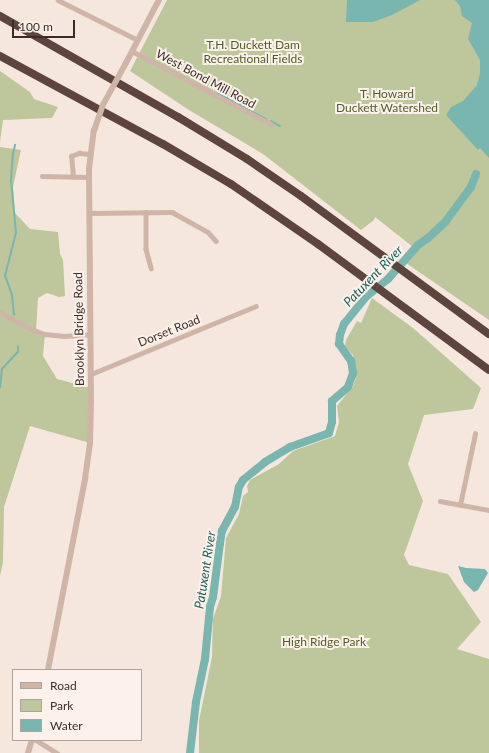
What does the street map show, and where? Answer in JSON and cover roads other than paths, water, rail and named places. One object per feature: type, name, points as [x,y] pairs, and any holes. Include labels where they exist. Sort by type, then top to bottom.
[{"type":"highway","points":[[0,16],[211,136],[273,176],[489,334]]},
{"type":"highway","points":[[0,56],[194,162],[256,200],[489,370]]},
{"type":"street","points":[[58,0],[138,40]]},
{"type":"street","name":"Brooklyn Bridge Road","points":[[48,669],[88,462],[91,430],[88,213],[90,154],[94,131],[103,105],[159,0]]},
{"type":"street","name":"West Bond Mill Road","points":[[132,51],[271,124]]},
{"type":"street","points":[[73,177],[71,156],[79,153],[90,154]]},
{"type":"street","points":[[42,176],[89,177]]},
{"type":"street","points":[[88,213],[167,211],[178,214],[208,232],[216,241]]},
{"type":"street","points":[[146,212],[146,248],[151,268]]},
{"type":"street","name":"Dorset Road","points":[[91,374],[256,306]]},
{"type":"street","points":[[0,312],[29,328],[44,334],[68,336],[90,334]]},
{"type":"street","points":[[460,505],[475,434]]},
{"type":"street","points":[[440,502],[489,510]]},
{"type":"street","points":[[28,753],[32,741]]},
{"type":"street","points":[[38,741],[57,753]]},
{"type":"water","points":[[347,0],[420,0],[392,15],[373,22],[346,22]]},
{"type":"water","points":[[455,0],[489,0],[489,158],[480,148],[478,150],[446,115],[451,107],[463,101],[477,85],[480,73],[480,60],[468,39],[472,23],[462,16],[460,6]]},
{"type":"water","points":[[458,566],[485,569],[488,573],[478,590],[474,592],[464,582]]},
{"type":"waterway","points":[[218,93],[266,119]]},
{"type":"waterway","points":[[271,121],[280,126]]},
{"type":"waterway","points":[[14,315],[12,295],[5,276],[16,233],[11,180],[15,145]]},
{"type":"waterway","name":"Patuxent River","points":[[190,753],[196,702],[205,659],[210,607],[213,597],[222,531],[235,507],[239,487],[243,480],[265,462],[290,447],[329,433],[332,422],[332,401],[348,387],[353,373],[351,361],[339,344],[340,335],[344,324],[367,296],[388,279],[418,245],[446,221],[471,187],[476,174]]},
{"type":"waterway","points":[[0,388],[2,369],[18,352],[18,347]]},
{"type":"park label","name":"T.H. Duckett Dam Recreational Fields","points":[[253,52]]},
{"type":"park label","name":"T. Howard Duckett Watershed","points":[[387,101]]},
{"type":"park label","name":"High Ridge Park","points":[[324,642]]}]
